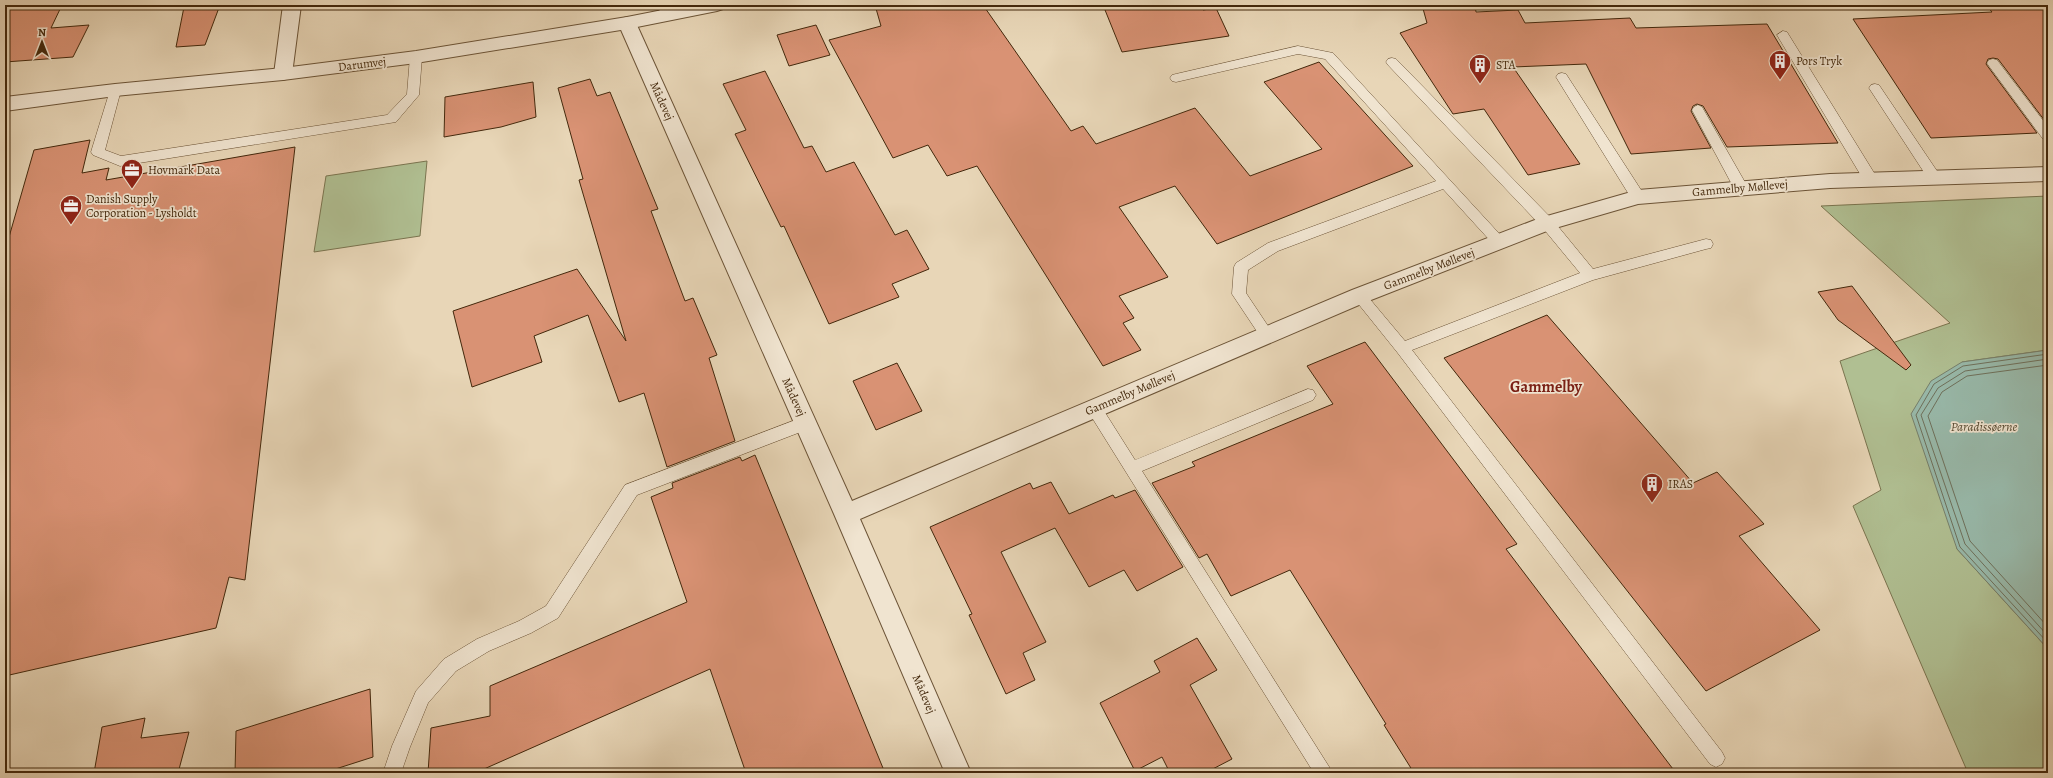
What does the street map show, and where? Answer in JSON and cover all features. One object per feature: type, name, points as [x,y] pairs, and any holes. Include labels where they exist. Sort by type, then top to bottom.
[{"type":"street","points":[[283,74],[292,5]]},
{"type":"street","name":"Darumvej","points":[[6,105],[115,90],[283,74],[416,57],[627,23],[665,10],[717,5]]},
{"type":"street","name":"Mådevej","points":[[627,23],[806,423],[958,773]]},
{"type":"street","name":"Gammelby Møllevej","points":[[846,514],[1359,296],[1547,223],[1638,197],[1830,181],[2048,174]]},
{"type":"lane","points":[[1783,35],[1871,180]]},
{"type":"lane","points":[[1176,78],[1298,50],[1329,56],[1500,241]]},
{"type":"lane","points":[[115,90],[98,152],[120,161],[391,119],[413,96],[416,57]]},
{"type":"lane","points":[[1392,62],[1547,223],[1590,275]]},
{"type":"lane","points":[[1993,63],[2048,136]]},
{"type":"lane","points":[[1562,77],[1638,197]]},
{"type":"lane","points":[[1875,88],[1934,178]]},
{"type":"lane","points":[[1698,110],[1741,188]]},
{"type":"lane","points":[[1267,335],[1239,294],[1241,267],[1273,247],[1446,183]]},
{"type":"lane","points":[[1402,348],[1590,275],[1706,244]]},
{"type":"lane","points":[[1359,296],[1402,348],[1716,758]]},
{"type":"lane","points":[[1132,468],[1308,395]]},
{"type":"lane","points":[[1094,408],[1324,773]]},
{"type":"lane","points":[[392,773],[401,746],[422,697],[450,665],[483,645],[525,627],[552,612],[631,490],[806,423]]},
{"type":"green space","points":[[427,161],[420,236],[314,252],[326,176]]},
{"type":"green space","points":[[2048,196],[2048,350],[1962,362],[1957,549],[2048,649],[2048,773],[1968,773],[1853,506],[1881,490],[1840,361],[1950,323],[1821,206]]},
{"type":"water","name":"Paradissøerne","points":[[2048,350],[2048,649],[1957,549],[1911,414],[1931,381],[1962,362]]},
{"type":"building","points":[[62,5],[51,28],[89,25],[73,57],[5,62],[5,8]]},
{"type":"building","points":[[198,5],[220,5],[205,45],[176,47],[184,7]]},
{"type":"building","points":[[875,5],[983,5],[1071,131],[1083,126],[1096,144],[1195,108],[1250,176],[1322,149],[1264,82],[1319,62],[1413,166],[1217,244],[1175,186],[1119,207],[1168,277],[1119,296],[1134,318],[1123,323],[1141,350],[1103,366],[977,166],[947,176],[928,145],[893,158],[829,40],[881,26]]},
{"type":"building","points":[[1103,5],[1201,5],[1203,10],[1216,8],[1229,36],[1122,52]]},
{"type":"building","points":[[1422,5],[1475,5],[1476,12],[1518,10],[1525,23],[1630,18],[1636,28],[1767,24],[1838,143],[1727,147],[1703,106],[1697,104],[1693,106],[1691,111],[1711,148],[1631,154],[1586,64],[1513,67],[1580,164],[1528,175],[1484,109],[1453,114],[1400,33],[1427,23]]},
{"type":"building","points":[[1986,5],[2048,5],[2048,125],[1998,59],[1993,58],[1988,59],[1986,64],[2037,133],[1931,138],[1853,19],[1992,12]]},
{"type":"building","points":[[816,25],[830,55],[789,66],[777,35]]},
{"type":"building","points":[[765,71],[804,148],[812,146],[826,172],[854,162],[895,235],[907,230],[929,269],[892,284],[899,297],[829,324],[784,226],[781,227],[735,134],[746,130],[723,84]]},
{"type":"building","points":[[590,79],[597,96],[610,92],[658,209],[651,211],[685,301],[693,298],[717,355],[709,358],[735,441],[667,467],[644,393],[619,402],[588,315],[534,336],[542,362],[472,387],[453,311],[577,269],[626,341],[579,180],[583,179],[558,88]]},
{"type":"building","points":[[533,82],[536,117],[501,127],[444,137],[445,97]]},
{"type":"building","points":[[90,140],[82,173],[109,168],[106,180],[295,147],[245,580],[229,577],[216,628],[5,676],[5,251],[34,150]]},
{"type":"building","points":[[1852,286],[1911,365],[1906,370],[1838,320],[1818,292]]},
{"type":"building","name":"IRAS","points":[[1547,315],[1693,483],[1717,472],[1764,524],[1739,536],[1820,630],[1706,691],[1444,358]]},
{"type":"building","points":[[1365,342],[1517,544],[1506,549],[1676,773],[1414,773],[1384,725],[1386,724],[1290,570],[1231,596],[1207,554],[1199,558],[1152,483],[1195,466],[1192,462],[1333,404],[1307,366]]},
{"type":"building","points":[[897,363],[922,411],[876,430],[853,381]]},
{"type":"building","points":[[755,455],[885,773],[746,773],[710,669],[475,773],[428,773],[431,728],[490,716],[490,686],[687,602],[651,497],[673,488],[672,483],[740,457],[742,461]]},
{"type":"building","points":[[1051,482],[1069,514],[1113,495],[1115,498],[1135,490],[1183,567],[1137,591],[1124,570],[1089,587],[1055,528],[1001,552],[1046,642],[1023,653],[1035,680],[1006,694],[969,615],[972,614],[930,527],[1030,483],[1033,489]]},
{"type":"building","points":[[1197,638],[1217,670],[1190,685],[1232,759],[1205,773],[1170,773],[1162,757],[1135,771],[1100,703],[1160,672],[1154,661]]},
{"type":"building","points":[[370,689],[373,757],[323,773],[235,773],[236,731]]},
{"type":"building","points":[[145,718],[141,738],[189,732],[178,773],[94,773],[102,727]]},
{"type":"place","name":"Pors Tryk","points":[[1780,80]]},
{"type":"place","name":"STA","points":[[1480,84]]},
{"type":"place","name":"Hovmark Data","points":[[132,190]]},
{"type":"place","name":"Danish Supply Corporation - Lysholdt","points":[[71,226]]},
{"type":"place","name":"IRAS","points":[[1652,504]]},
{"type":"district","name":"Gammelby","points":[[1546,386]]}]
